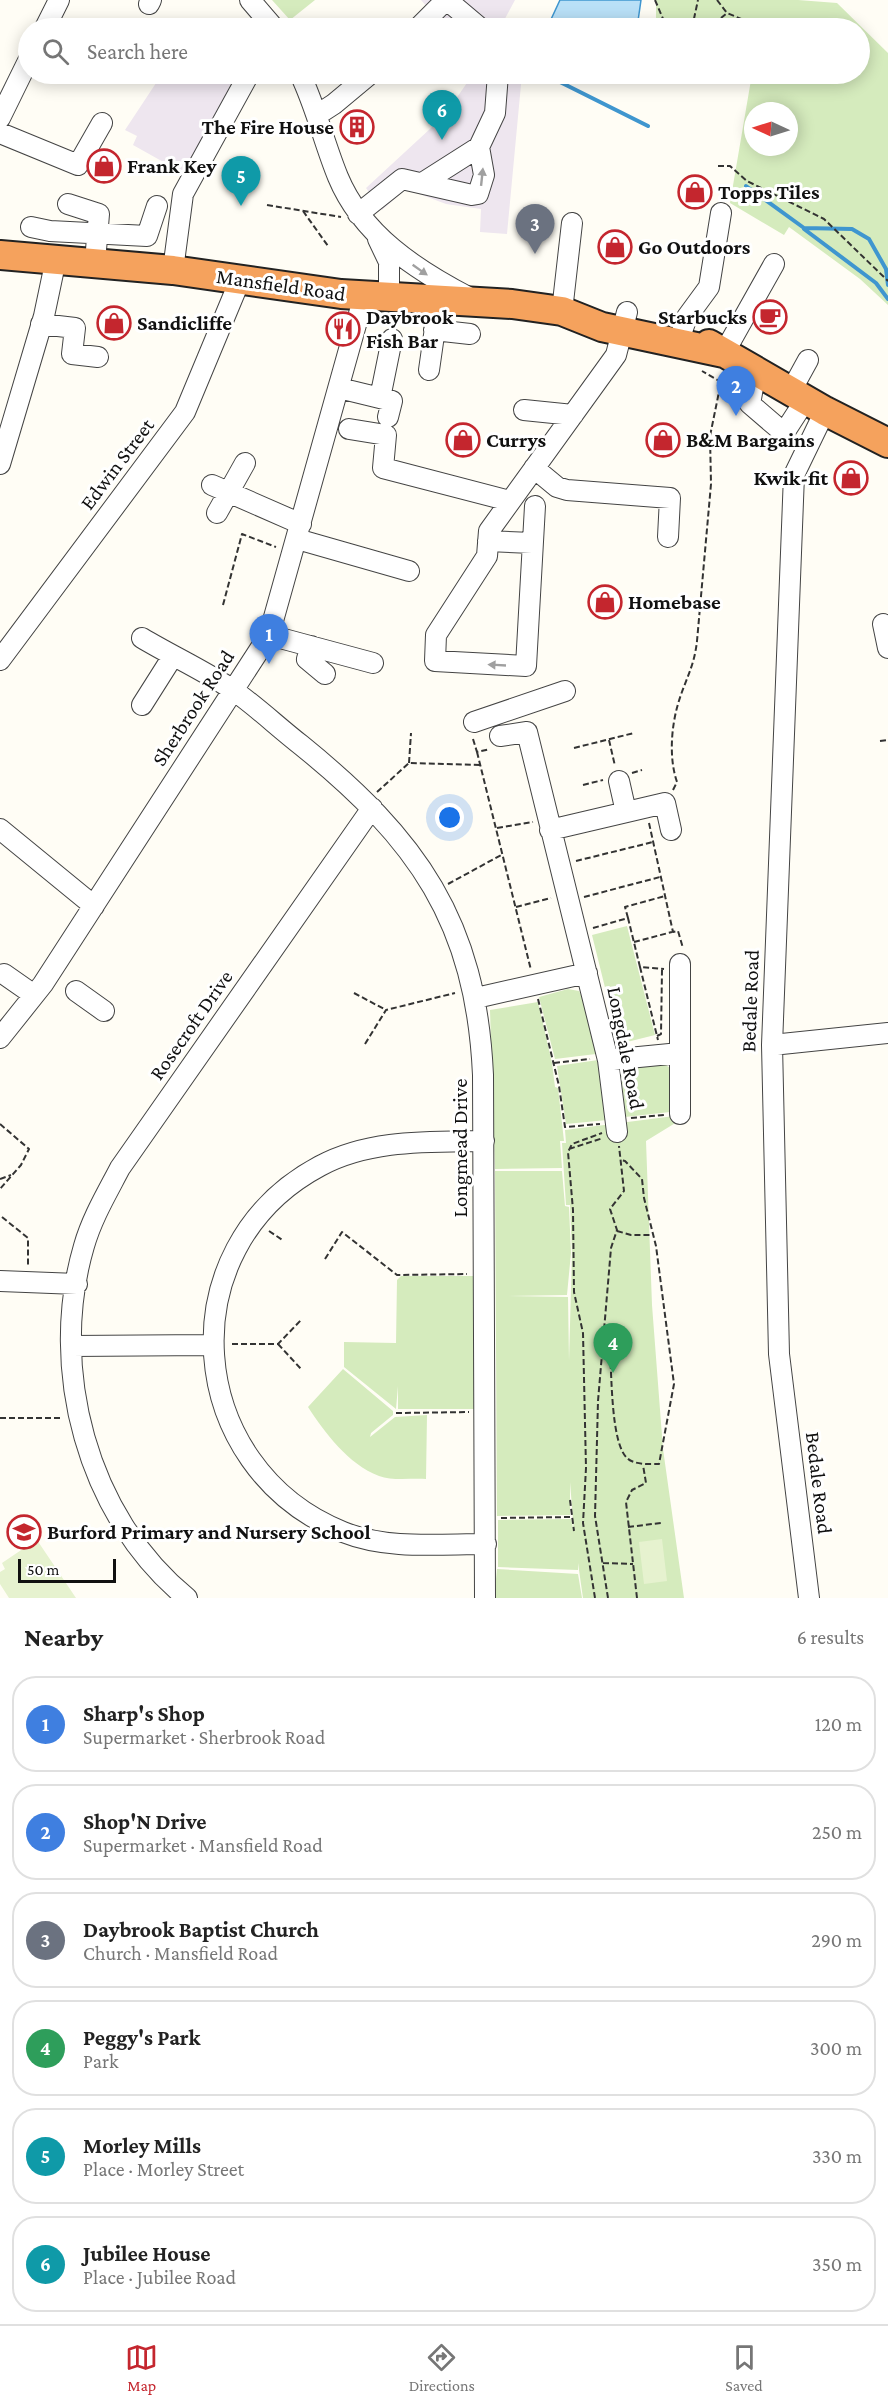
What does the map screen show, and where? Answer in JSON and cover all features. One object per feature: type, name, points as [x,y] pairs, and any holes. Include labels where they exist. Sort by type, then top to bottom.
[{"type":"highway","name":"Mansfield Road","points":[[0,255],[173,270],[376,296],[477,302],[562,311],[602,327],[625,322],[681,335],[724,353],[888,443]]},
{"type":"street","points":[[50,18],[59,0]]},
{"type":"street","points":[[429,18],[446,0],[468,18]]},
{"type":"street","points":[[256,2],[267,18]]},
{"type":"street","points":[[0,118],[18,81]]},
{"type":"street","points":[[173,270],[180,204],[191,189],[234,112],[245,84]]},
{"type":"street","points":[[304,84],[338,177],[358,214],[375,232],[432,278],[477,302]]},
{"type":"street","points":[[317,114],[359,84]]},
{"type":"street","points":[[424,182],[479,147],[495,113],[497,84]]},
{"type":"street","points":[[0,133],[78,165],[102,123]]},
{"type":"street","points":[[358,214],[402,179],[424,182],[472,195],[478,194],[484,175],[479,147]]},
{"type":"street","points":[[68,204],[99,214],[95,262]]},
{"type":"street","points":[[31,227],[50,231],[147,236],[157,206]]},
{"type":"street","points":[[681,335],[687,317],[709,287],[721,213]]},
{"type":"street","points":[[562,311],[572,223]]},
{"type":"street","points":[[0,464],[41,324],[52,259],[50,231]]},
{"type":"street","name":"Sherbrook Road","points":[[0,1038],[34,995],[63,983],[94,906],[269,635],[339,388],[389,262],[375,232]]},
{"type":"street","points":[[724,353],[774,264]]},
{"type":"street","name":"Edwin Street","points":[[0,660],[7,635],[185,412],[240,280]]},
{"type":"street","points":[[429,370],[439,300]]},
{"type":"street","points":[[535,506],[525,666],[435,661],[436,635],[487,556],[489,531],[616,355],[625,322]]},
{"type":"street","points":[[41,324],[75,328],[72,354],[98,357]]},
{"type":"street","points":[[434,330],[470,334]]},
{"type":"street","points":[[380,398],[392,339]]},
{"type":"street","points":[[756,371],[750,404],[784,433],[807,400],[808,360]]},
{"type":"street","points":[[339,388],[392,401],[388,417]]},
{"type":"street","name":"Bedale Road","points":[[807,400],[794,475],[772,1045],[779,1354],[809,1598]]},
{"type":"street","points":[[524,410],[573,415]]},
{"type":"street","points":[[349,429],[386,435],[382,468],[510,501]]},
{"type":"street","points":[[217,513],[220,488],[245,463]]},
{"type":"street","points":[[534,468],[557,487],[567,490],[670,498],[668,537]]},
{"type":"street","points":[[220,488],[297,539],[409,571]]},
{"type":"street","points":[[488,541],[532,543]]},
{"type":"street","points":[[883,624],[888,648]]},
{"type":"street","points":[[269,635],[373,663]]},
{"type":"street","name":"Longmead Drive","points":[[142,638],[233,690],[370,805],[415,856],[436,891],[462,950],[474,993],[482,1038],[486,1412],[484,1598]]},
{"type":"street","points":[[311,646],[307,659],[325,674]]},
{"type":"street","points":[[142,705],[173,656]]},
{"type":"street","points":[[474,722],[565,691]]},
{"type":"street","name":"Longdale Road","points":[[520,706],[565,895],[608,1058],[612,1128]]},
{"type":"street","points":[[500,736],[527,732]]},
{"type":"street","points":[[619,781],[626,812]]},
{"type":"street","points":[[549,824],[665,804],[671,830]]},
{"type":"street","name":"Rosecroft Drive","points":[[187,1598],[138,1547],[109,1500],[89,1450],[79,1417],[71,1346],[77,1284],[84,1246],[101,1203],[120,1168],[370,805]]},
{"type":"street","points":[[0,829],[94,906]]},
{"type":"street","points":[[671,967],[666,1047],[680,1114]]},
{"type":"street","name":"Longdale Road","points":[[474,993],[535,986],[587,973]]},
{"type":"street","points":[[4,974],[34,995]]},
{"type":"street","points":[[63,983],[104,1011]]},
{"type":"street","points":[[772,1045],[888,1033]]},
{"type":"street","points":[[608,1058],[666,1047]]},
{"type":"street","points":[[484,1141],[406,1143],[366,1148],[321,1165],[302,1177],[267,1206],[235,1250],[217,1304],[212,1345],[217,1388],[231,1424],[251,1462],[279,1493],[314,1518],[372,1541],[407,1544],[486,1544]]},
{"type":"street","points":[[0,1281],[77,1284]]},
{"type":"street","points":[[71,1346],[212,1345]]},
{"type":"path","points":[[655,0],[663,18]]},
{"type":"path","points":[[694,18],[698,0]]},
{"type":"path","points":[[717,0],[727,13],[739,18]]},
{"type":"path","points":[[722,18],[727,13]]},
{"type":"path","points":[[718,166],[730,166],[747,181],[824,219],[888,281]]},
{"type":"path","points":[[267,205],[339,217],[358,214]]},
{"type":"path","points":[[303,211],[328,246]]},
{"type":"path","points":[[665,804],[677,782],[671,765],[678,704],[694,665],[711,484],[710,436],[720,382],[694,366]]},
{"type":"path","points":[[223,605],[242,534],[297,539]]},
{"type":"path","points":[[370,805],[409,763],[411,733]]},
{"type":"path","points":[[574,748],[634,733]]},
{"type":"path","points":[[609,739],[619,781]]},
{"type":"path","points":[[880,741],[888,740]]},
{"type":"path","points":[[477,752],[554,1063],[565,1126],[612,1128]]},
{"type":"path","points":[[409,763],[480,765]]},
{"type":"path","points":[[646,808],[673,932]]},
{"type":"path","points":[[497,829],[549,824]]},
{"type":"path","points":[[592,857],[653,842]]},
{"type":"path","points":[[436,891],[503,854]]},
{"type":"path","points":[[601,892],[661,877]]},
{"type":"path","points":[[516,907],[565,895]]},
{"type":"path","points":[[665,896],[625,907],[640,968],[666,1047]]},
{"type":"path","points":[[576,933],[628,918]]},
{"type":"path","points":[[634,942],[678,931],[684,951],[671,967],[661,1034],[666,1047]]},
{"type":"path","points":[[640,968],[671,967]]},
{"type":"path","points":[[354,993],[386,1010],[474,993]]},
{"type":"path","points":[[365,1044],[386,1010]]},
{"type":"path","points":[[554,1063],[608,1058]]},
{"type":"path","points":[[595,1598],[583,1523],[586,1468],[583,1333],[574,1292],[573,1210],[569,1149],[572,1144],[612,1128],[680,1114]]},
{"type":"path","points":[[0,1124],[29,1149],[0,1189]]},
{"type":"path","points":[[569,1149],[612,1128]]},
{"type":"path","points":[[602,1347],[610,1355],[619,1445],[627,1459],[643,1464],[659,1464],[674,1384],[653,1235],[642,1179],[626,1161],[620,1160],[624,1191],[610,1209],[610,1216],[617,1230],[611,1248],[602,1347],[598,1401],[595,1516],[608,1598]]},
{"type":"path","points":[[0,1179],[13,1174]]},
{"type":"path","points":[[2,1218],[28,1238],[28,1273]]},
{"type":"path","points":[[617,1230],[630,1234],[653,1235]]},
{"type":"path","points":[[325,1259],[342,1232],[397,1275],[485,1273]]},
{"type":"path","points":[[212,1345],[278,1344],[302,1319]]},
{"type":"path","points":[[278,1344],[301,1369]]},
{"type":"path","points":[[396,1413],[486,1412]]},
{"type":"path","points":[[0,1418],[79,1417]]},
{"type":"path","points":[[637,1598],[626,1502],[632,1490],[646,1483],[643,1464]]},
{"type":"path","points":[[570,1500],[574,1531]]},
{"type":"path","points":[[486,1518],[572,1517]]},
{"type":"path","points":[[628,1527],[661,1523]]},
{"type":"path","points":[[603,1563],[633,1564]]},
{"type":"shaded area","points":[[421,0],[515,0],[505,18],[436,18]]},
{"type":"shaded area","points":[[155,84],[231,84],[183,173],[133,145],[137,136],[125,130]]},
{"type":"shaded area","points":[[466,84],[521,84],[507,234],[480,232],[481,209],[446,204],[406,189],[382,210],[366,188],[444,116]]},
{"type":"green space","points":[[272,0],[315,0],[292,18],[288,18]]},
{"type":"green space","points":[[656,0],[798,0],[837,3],[852,18],[656,18]]},
{"type":"green space","points":[[870,35],[888,53],[888,305],[860,279],[789,227],[784,235],[730,203],[744,121],[744,156],[798,156],[798,102],[747,102],[750,84],[870,84]]},
{"type":"green space","points":[[627,926],[655,1035],[619,1044],[592,935]]},
{"type":"green space","points":[[568,989],[579,991],[583,999],[596,1054],[555,1059],[539,997]]},
{"type":"green space","points":[[538,1002],[555,1087],[558,1088],[564,1141],[560,1141],[562,1168],[495,1169],[490,1010]]},
{"type":"green space","points":[[598,1060],[607,1120],[566,1124],[557,1066]]},
{"type":"green space","points":[[661,1061],[671,1069],[670,1112],[625,1117],[621,1068]]},
{"type":"green space","points":[[690,1114],[646,1141],[652,1305],[663,1449],[684,1598],[583,1598],[578,1563],[578,1570],[498,1567],[498,1520],[571,1519],[574,1532],[570,1482],[570,1515],[497,1516],[495,1171],[562,1171],[565,1206],[569,1207],[571,1253],[567,1295],[503,1296],[568,1297],[569,1361],[572,1253],[570,1205],[566,1205],[562,1143],[566,1143],[565,1130]]},
{"type":"green space","points":[[401,1276],[474,1276],[475,1409],[398,1409],[398,1386],[396,1409],[344,1367],[344,1342],[396,1343],[397,1280]]},
{"type":"green space","points":[[343,1369],[393,1411],[393,1415],[371,1433],[370,1437],[395,1417],[427,1415],[426,1479],[390,1478],[368,1471],[347,1456],[322,1427],[308,1407]]},
{"type":"green space","points":[[662,1539],[667,1581],[644,1584],[639,1542]]},
{"type":"green space","points":[[36,1540],[76,1598],[9,1598],[0,1584],[0,1572],[5,1569],[2,1563]]},
{"type":"green space","points":[[497,1569],[578,1574],[582,1598],[494,1598]]},
{"type":"water","points":[[560,0],[641,0],[638,18],[552,18]]},
{"type":"waterway","points":[[564,84],[648,126]]},
{"type":"waterway","points":[[746,186],[804,228],[852,229],[869,239],[886,269],[888,285]]},
{"type":"waterway","points":[[804,229],[876,283],[888,299]]},
{"type":"place","name":"The Fire House","points":[[357,127]]},
{"type":"place","name":"Jubilee House","points":[[442,140]]},
{"type":"place","name":"Frank Key","points":[[104,166]]},
{"type":"place","name":"Topps Tiles","points":[[695,192]]},
{"type":"place","name":"Morley Mills","points":[[241,206]]},
{"type":"place","name":"Go Outdoors","points":[[615,247]]},
{"type":"place","name":"Daybrook Baptist Church","points":[[535,254]]},
{"type":"place","name":"Starbucks","points":[[770,317]]},
{"type":"place","name":"Sandicliffe","points":[[114,323]]},
{"type":"place","name":"Daybrook Fish Bar","points":[[343,329]]},
{"type":"place","name":"Shop'N Drive","points":[[736,416]]},
{"type":"place","name":"Currys","points":[[463,440]]},
{"type":"place","name":"B&M Bargains","points":[[663,440]]},
{"type":"place","name":"Kwik-fit","points":[[851,478]]},
{"type":"place","name":"Homebase","points":[[605,602]]},
{"type":"place","name":"Sharp's Shop","points":[[269,664]]},
{"type":"place","name":"Peggy's Park","points":[[613,1373]]},
{"type":"place","name":"Burford Primary and Nursery School","points":[[24,1532]]}]
